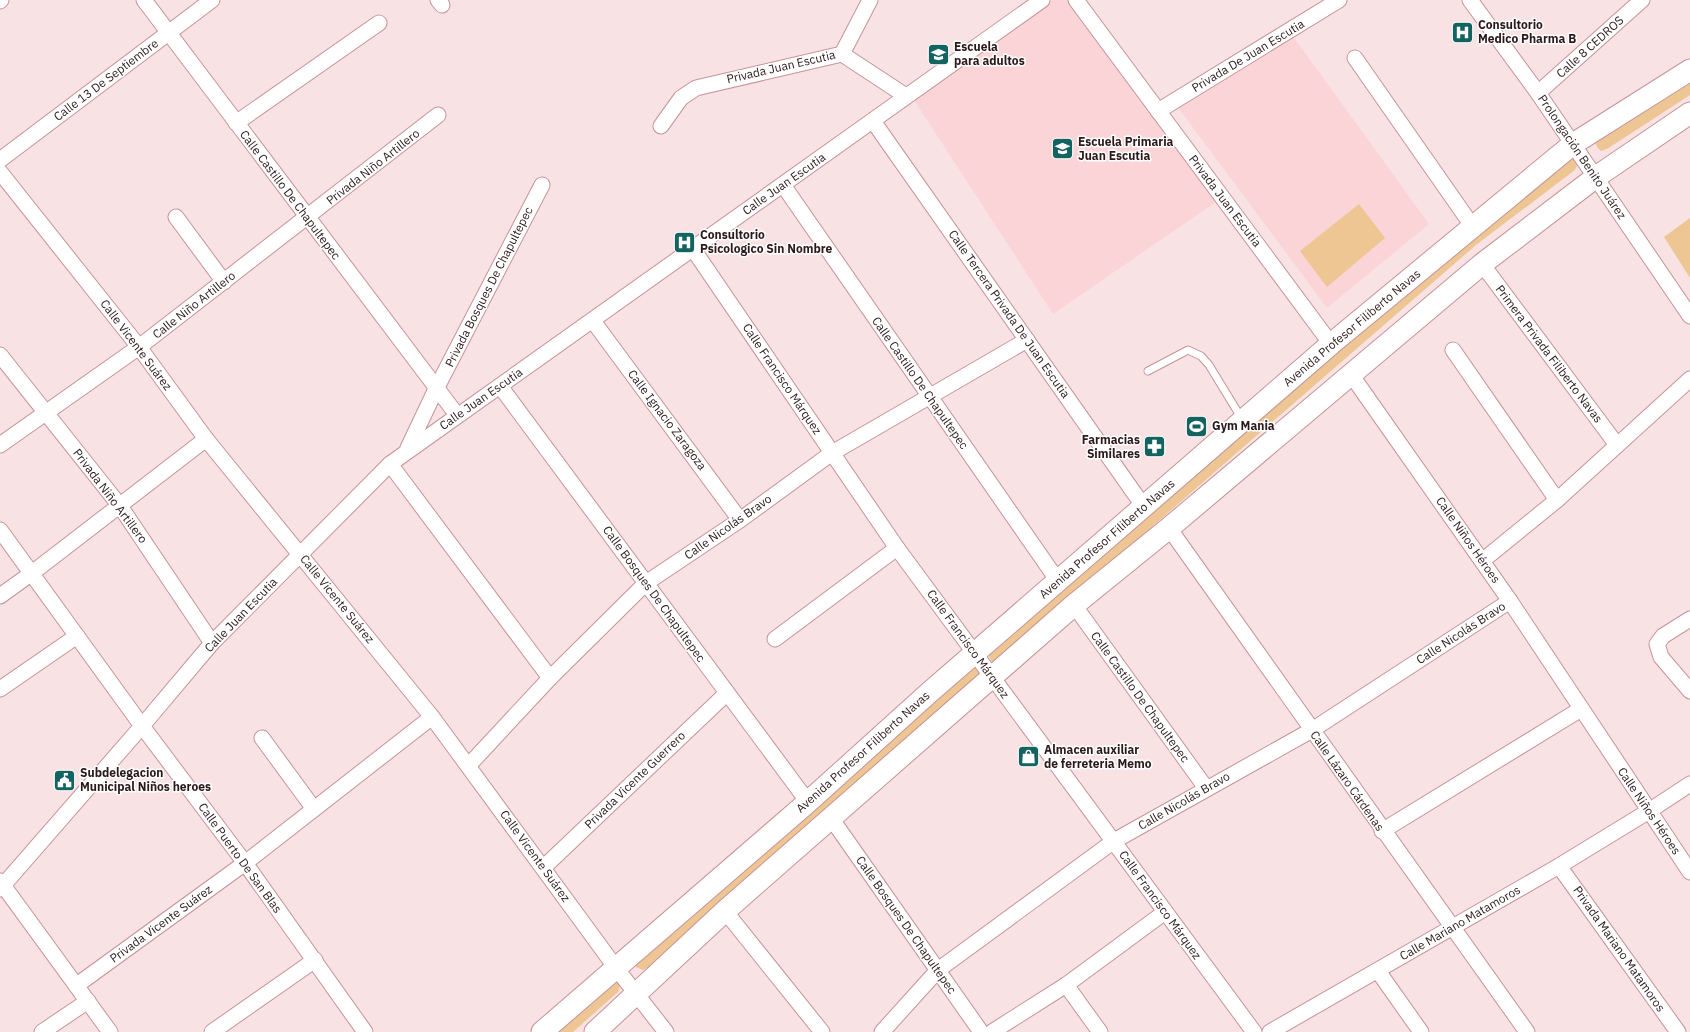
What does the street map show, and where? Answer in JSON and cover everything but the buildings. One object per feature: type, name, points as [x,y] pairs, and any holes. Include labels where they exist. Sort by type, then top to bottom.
[{"type":"main road","name":"Avenida Profesor Filiberto Navas","points":[[542,1032],[808,802],[931,691],[1331,344],[1573,144],[1690,70]]},
{"type":"main road","points":[[595,1032],[726,910],[1074,605],[1169,528],[1482,264],[1596,177],[1690,113]]},
{"type":"street","name":"Calle Castillo De Chapultepec","points":[[144,0],[457,415]]},
{"type":"street","name":"Calle 13 De Septiembre","points":[[0,160],[212,0]]},
{"type":"street","points":[[842,54],[870,0]]},
{"type":"street","name":"Calle Juan Escutia","points":[[1,885],[142,726],[212,643],[390,464],[407,450],[593,321],[1042,0]]},
{"type":"street","name":"Privada Juan Escutia","points":[[1076,0],[1331,344]]},
{"type":"street","name":"Privada De Juan Escutia","points":[[1158,111],[1339,0]]},
{"type":"street","name":"Prolongación Benito Juárez","points":[[1470,0],[1538,93],[1690,316]]},
{"type":"street","name":"Calle 8 CEDROS","points":[[1538,93],[1642,0]]},
{"type":"street","points":[[236,123],[379,22]]},
{"type":"street","name":"Privada Juan Escutia","points":[[661,126],[680,98],[696,88],[842,54],[906,96]]},
{"type":"street","points":[[1355,58],[1473,227]]},
{"type":"street","name":"Privada Niño Artillero","points":[[307,218],[438,115]]},
{"type":"street","name":"Calle Tercera Privada De Juan Escutia","points":[[873,121],[1144,507]]},
{"type":"street","name":"Calle Vicente Suárez","points":[[0,172],[139,347],[206,439],[432,717],[469,765],[616,968],[666,1032]]},
{"type":"street","name":"Privada Bosques De Chapultepec","points":[[436,389],[542,185]]},
{"type":"street","name":"Calle Castillo De Chapultepec","points":[[783,185],[1058,581]]},
{"type":"street","points":[[176,217],[224,282]]},
{"type":"street","name":"Calle Niño Artillero","points":[[0,445],[139,347],[307,218]]},
{"type":"street","name":"Calle Francisco Márquez","points":[[693,249],[897,548],[976,653],[1254,1032]]},
{"type":"street","name":"Primera Privada Filiberto Navas","points":[[1482,264],[1617,445]]},
{"type":"street","name":"Calle Ignacio Zaragoza","points":[[593,321],[740,520]]},
{"type":"street","name":"Calle Nicolás Bravo","points":[[469,765],[550,678],[646,584],[740,520],[832,453],[1027,340]]},
{"type":"street","points":[[1453,350],[1557,500]]},
{"type":"street","name":"Privada Niño Artillero","points":[[0,355],[120,506],[212,643]]},
{"type":"street","name":"Calle Niños Héroes","points":[[1350,374],[1510,601],[1690,872]]},
{"type":"street","points":[[1482,561],[1557,500],[1690,379]]},
{"type":"street","name":"Calle Bosques De Chapultepec","points":[[500,386],[808,802]]},
{"type":"street","points":[[407,450],[436,389]]},
{"type":"street","points":[[0,596],[206,439]]},
{"type":"street","points":[[390,464],[550,678]]},
{"type":"street","name":"Calle Lázaro Cárdenas","points":[[1169,528],[1382,830],[1527,1032]]},
{"type":"street","name":"Calle Puerto De San Blas","points":[[0,530],[142,726],[245,863],[365,1032]]},
{"type":"street","points":[[775,639],[897,548]]},
{"type":"street","name":"Calle Nicolás Bravo","points":[[882,1032],[938,970],[1114,841],[1206,788],[1312,730],[1510,601]]},
{"type":"street","name":"Calle Castillo De Chapultepec","points":[[1074,605],[1206,788]]},
{"type":"street","points":[[1690,619],[1663,636],[1657,644],[1661,656],[1690,692]]},
{"type":"street","points":[[0,689],[77,636]]},
{"type":"street","name":"Privada Vicente Guerrero","points":[[543,868],[727,693]]},
{"type":"street","points":[[1382,830],[1581,709]]},
{"type":"street","name":"Privada Vicente Suárez","points":[[77,985],[245,863],[432,717]]},
{"type":"street","points":[[262,738],[314,809]]},
{"type":"street","name":"Calle Mariano Matamoros","points":[[1270,1032],[1378,971],[1451,927],[1560,866],[1690,784]]},
{"type":"street","name":"Calle Bosques De Chapultepec","points":[[831,818],[981,1032]]},
{"type":"street","name":"Privada Mariano Matamoros","points":[[1560,866],[1678,1032]]},
{"type":"street","points":[[1,885],[77,985],[110,1032]]},
{"type":"street","points":[[726,910],[822,1032]]},
{"type":"street","points":[[992,1032],[1066,985],[1165,912]]},
{"type":"street","points":[[212,1032],[315,960]]},
{"type":"street","points":[[1378,971],[1421,1032]]},
{"type":"street","points":[[1066,985],[1100,1032]]},
{"type":"street","points":[[42,1032],[88,1001]]},
{"type":"lane","points":[[1148,371],[1188,350],[1201,356],[1244,421]]},
{"type":"shaded area","name":"Escuela Primaria Juan Escutia","points":[[1053,0],[1073,0],[1216,202],[1053,314],[912,97]]},
{"type":"shaded area","points":[[1290,32],[1429,224],[1327,308],[1174,102]]},
{"type":"shaded area","points":[[1690,76],[1690,95],[1607,149],[1601,151],[1597,146],[1597,135]]},
{"type":"shaded area","points":[[1569,156],[1576,159],[1578,163],[1575,170],[1476,245],[1001,658],[995,662],[991,661],[987,651],[1466,234]]},
{"type":"shaded area","points":[[1359,204],[1385,238],[1327,287],[1300,251]]},
{"type":"shaded area","points":[[1690,218],[1690,278],[1664,237]]},
{"type":"shaded area","points":[[976,665],[981,671],[979,677],[649,967],[643,970],[636,967],[634,962]]},
{"type":"shaded area","points":[[613,978],[620,983],[619,991],[573,1032],[551,1032]]},
{"type":"place","name":"Consultorio Medico Pharma B","points":[[1462,32]]},
{"type":"place","name":"Escuela para adultos","points":[[938,54]]},
{"type":"place","name":"Escuela Primaria Juan Escutia","points":[[1062,149]]},
{"type":"place","name":"Consultorio Psicologico Sin Nombre","points":[[684,242]]},
{"type":"place","name":"Gym Mania","points":[[1197,426]]},
{"type":"place","name":"Farmacias Similares","points":[[1155,447]]},
{"type":"place","name":"Almacen auxiliar de ferreteria Memo","points":[[1029,757]]},
{"type":"place","name":"Subdelegacion Municipal Niños heroes","points":[[65,780]]}]
